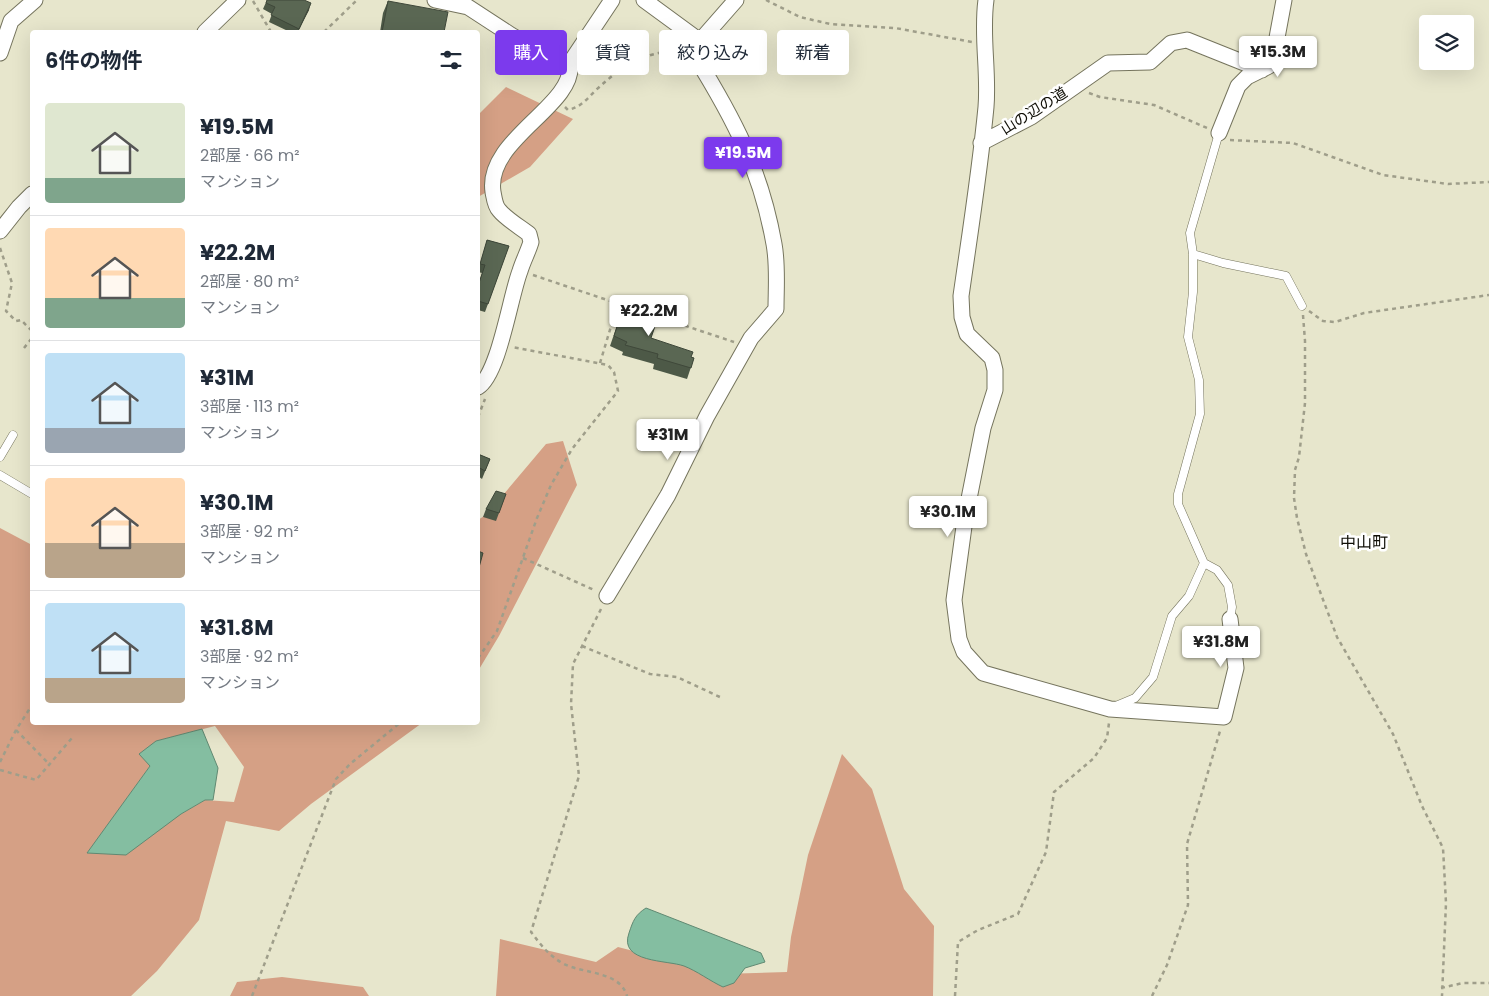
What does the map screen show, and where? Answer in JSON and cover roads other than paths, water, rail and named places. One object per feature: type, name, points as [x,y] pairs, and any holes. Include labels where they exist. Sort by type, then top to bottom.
[{"type":"street","points":[[0,52],[11,21],[35,0]]},
{"type":"street","points":[[207,30],[238,0]]},
{"type":"street","points":[[435,0],[468,7],[511,36],[563,65],[570,63],[612,0]]},
{"type":"street","points":[[644,0],[685,30]]},
{"type":"street","points":[[710,30],[736,0]]},
{"type":"street","name":"山の辺の道","points":[[981,144],[986,106],[984,14],[986,0]]},
{"type":"street","points":[[1219,133],[1238,86],[1247,77],[1269,66],[1274,54],[1284,0]]},
{"type":"street","name":"山の辺の道","points":[[981,144],[1031,116],[1108,63],[1150,62],[1171,43],[1187,40],[1262,70]]},
{"type":"street","points":[[480,384],[486,380],[501,344],[504,325],[520,270],[531,242],[529,234],[499,210],[491,179],[502,157],[514,142],[567,85],[572,73],[570,63]]},
{"type":"street","points":[[607,596],[668,494],[707,416],[746,347],[776,309],[774,246],[756,171],[730,112],[707,75]]},
{"type":"street","points":[[981,144],[961,296],[962,317],[967,334],[992,358],[996,370],[995,390],[983,428],[965,519],[954,600],[959,639],[964,652],[983,673],[1110,709],[1224,717],[1236,668],[1230,619]]},
{"type":"street","points":[[0,231],[30,196]]},
{"type":"lane","points":[[1219,133],[1190,233],[1193,254],[1193,292],[1188,338],[1199,380],[1200,414],[1178,494],[1178,504],[1204,563],[1217,570],[1228,585],[1232,607],[1230,619]]},
{"type":"lane","points":[[1193,254],[1223,263],[1286,276],[1302,306]]},
{"type":"lane","points":[[0,457],[13,435]]},
{"type":"lane","points":[[0,475],[30,493]]},
{"type":"lane","points":[[1110,709],[1135,698],[1153,677],[1172,616],[1189,596],[1204,563]]},
{"type":"district","name":"中山町","points":[[1364,542]]}]
